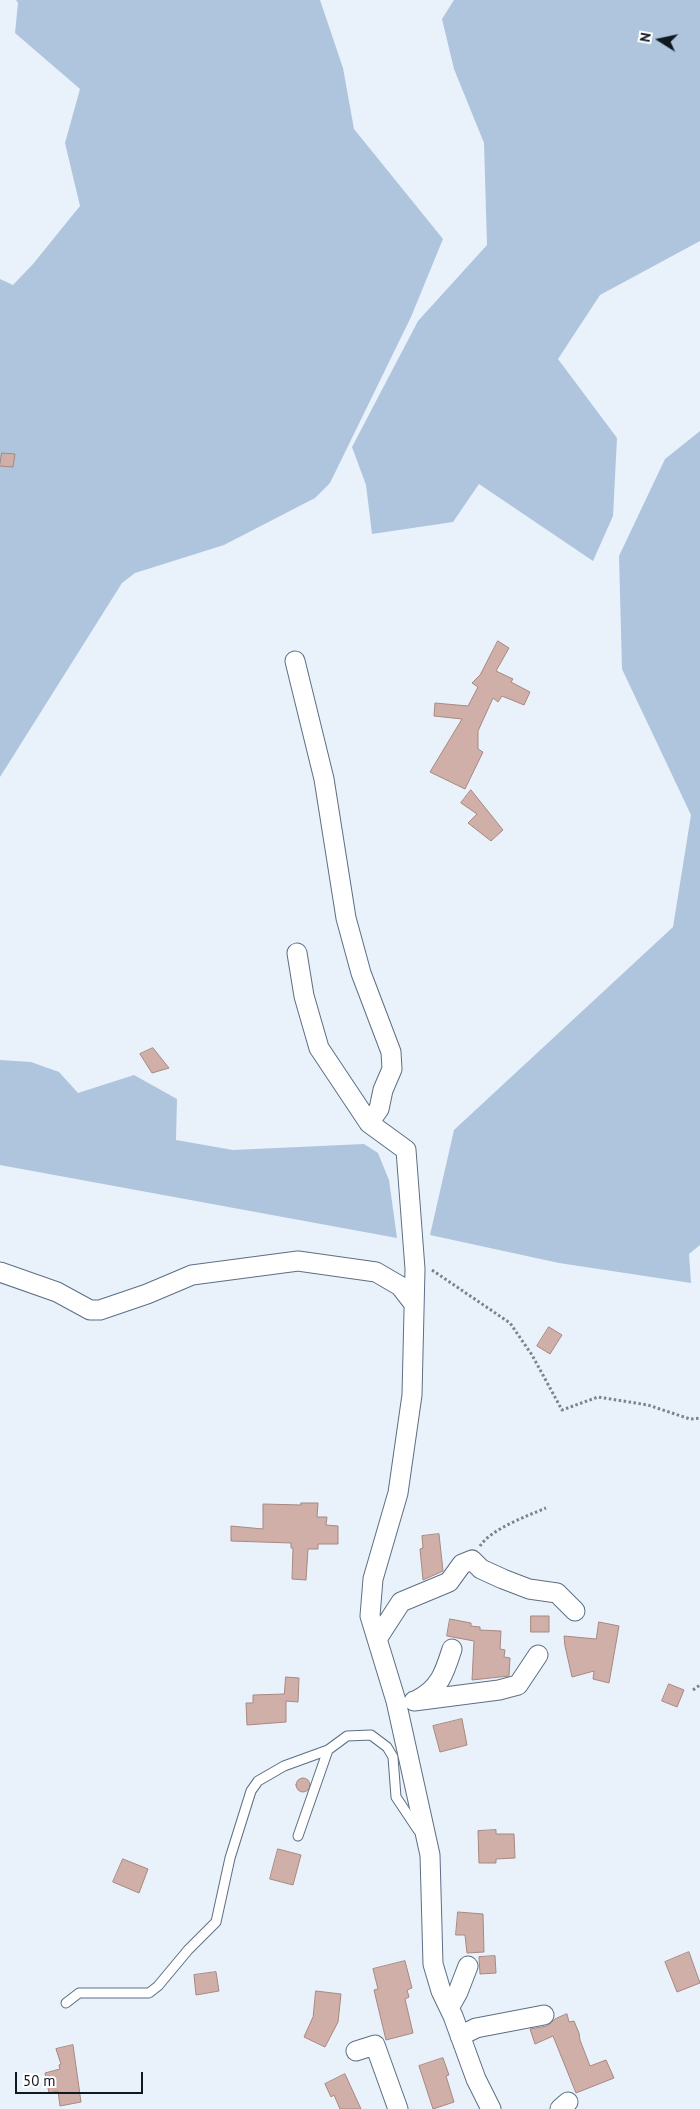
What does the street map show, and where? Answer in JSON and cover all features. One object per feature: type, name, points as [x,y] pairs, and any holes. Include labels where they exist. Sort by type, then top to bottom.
[{"type":"street","points":[[295,661],[324,779],[346,918],[361,973],[391,1052],[392,1069],[383,1090],[379,1109],[370,1123]]},
{"type":"street","points":[[297,953],[304,996],[319,1048],[370,1123],[406,1150],[414,1296],[412,1395],[400,1483],[373,1579],[370,1616],[377,1639],[406,1704],[429,1850],[433,1964],[441,1991],[476,2079],[491,2109]]},
{"type":"street","points":[[0,1272],[57,1292],[90,1310],[100,1310],[147,1294],[192,1275],[298,1261],[376,1272],[414,1296]]},
{"type":"street","points":[[377,1639],[401,1602],[449,1582],[462,1564],[472,1560],[481,1570],[503,1579],[529,1589],[556,1593],[575,1611]]},
{"type":"street","points":[[406,1704],[430,1694],[444,1677],[452,1649]]},
{"type":"street","points":[[406,1704],[499,1690],[518,1685],[538,1655]]},
{"type":"street","points":[[449,2008],[458,1992],[468,1966]]},
{"type":"street","points":[[460,2036],[476,2028],[544,2015]]},
{"type":"street","points":[[356,2051],[375,2045],[398,2109]]},
{"type":"lane","points":[[66,2003],[79,1993],[149,1993],[158,1986],[188,1950],[216,1922],[230,1858],[252,1791],[258,1781],[284,1766],[328,1750],[347,1736],[371,1735],[387,1747],[393,1757],[396,1797],[416,1824],[429,1850]]},
{"type":"lane","points":[[298,1836],[328,1750]]},
{"type":"path","points":[[414,1296],[428,1268],[451,1281],[510,1323],[532,1355],[562,1410],[598,1397],[648,1405],[690,1419],[700,1418]]},
{"type":"path","points":[[472,1560],[484,1541],[517,1520],[546,1508]]},
{"type":"path","points":[[693,1690],[700,1685]]},
{"type":"shaded area","points":[[16,0],[320,0],[343,68],[354,129],[443,239],[411,317],[330,483],[315,498],[224,545],[135,573],[122,583],[0,777],[0,279],[13,285],[33,264],[80,206],[65,143],[80,89],[15,33],[18,3]]},
{"type":"shaded area","points":[[454,0],[700,0],[700,241],[600,295],[558,359],[617,438],[613,516],[593,561],[479,484],[453,522],[372,534],[366,485],[352,447],[418,321],[487,245],[484,143],[454,69],[442,19]]},
{"type":"shaded area","points":[[700,431],[700,1245],[689,1254],[691,1283],[559,1263],[430,1235],[454,1130],[673,927],[691,815],[622,669],[619,556],[665,459]]},
{"type":"shaded area","points":[[0,1060],[31,1062],[59,1072],[78,1093],[134,1075],[177,1099],[176,1140],[233,1150],[364,1144],[378,1153],[389,1180],[397,1238],[0,1165]]},
{"type":"building","points":[[2,453],[15,454],[13,467],[0,466]]},
{"type":"building","points":[[498,641],[509,648],[496,671],[513,679],[511,682],[530,692],[524,705],[502,696],[498,702],[493,698],[478,731],[478,749],[483,752],[465,789],[430,772],[462,719],[434,716],[435,703],[468,706],[478,687],[472,683],[480,675]]},
{"type":"building","points":[[471,790],[503,830],[491,841],[468,823],[477,814],[461,803]]},
{"type":"building","points":[[153,1048],[169,1068],[152,1073],[140,1054]]},
{"type":"building","points":[[549,1327],[562,1335],[550,1354],[537,1346]]},
{"type":"building","points":[[301,1503],[318,1503],[317,1517],[327,1517],[326,1525],[338,1526],[338,1544],[318,1544],[318,1549],[308,1549],[306,1580],[292,1579],[293,1548],[291,1548],[291,1543],[231,1541],[231,1526],[263,1529],[263,1504],[301,1505]]},
{"type":"building","points":[[439,1534],[443,1571],[423,1580],[420,1549],[423,1548],[422,1536]]},
{"type":"building","points":[[531,1616],[549,1616],[549,1632],[531,1632]]},
{"type":"building","points":[[450,1619],[471,1623],[471,1626],[480,1627],[480,1630],[501,1631],[500,1649],[505,1650],[504,1657],[510,1658],[509,1676],[472,1680],[474,1641],[447,1636]]},
{"type":"building","points":[[599,1622],[619,1626],[609,1683],[593,1679],[594,1671],[572,1677],[565,1646],[564,1636],[596,1639]]},
{"type":"building","points":[[286,1677],[299,1678],[298,1702],[286,1701],[286,1722],[247,1725],[246,1703],[253,1703],[253,1695],[284,1694]]},
{"type":"building","points":[[669,1684],[684,1690],[677,1707],[662,1701]]},
{"type":"building","points":[[462,1719],[467,1745],[440,1752],[433,1726]]},
{"type":"building","points":[[303,1778],[308,1780],[310,1785],[308,1790],[303,1792],[298,1790],[296,1785],[298,1780]]},
{"type":"building","points":[[496,1830],[496,1834],[514,1834],[515,1858],[496,1859],[496,1863],[479,1863],[478,1831]]},
{"type":"building","points":[[278,1849],[301,1855],[293,1885],[270,1879]]},
{"type":"building","points":[[123,1859],[148,1869],[139,1893],[113,1882]]},
{"type":"building","points":[[458,1912],[483,1914],[484,1952],[467,1953],[465,1935],[456,1935]]},
{"type":"building","points":[[689,1952],[700,1983],[677,1992],[665,1962]]},
{"type":"building","points":[[495,1956],[496,1973],[480,1974],[479,1957]]},
{"type":"building","points":[[405,1961],[412,1988],[407,1990],[409,1997],[405,1999],[413,2033],[386,2040],[374,1990],[378,1989],[373,1969]]},
{"type":"building","points":[[216,1972],[219,1991],[196,1995],[194,1975]]},
{"type":"building","points":[[316,1991],[341,1994],[338,2022],[325,2047],[304,2037],[313,2017]]},
{"type":"building","points":[[567,2014],[569,2022],[574,2021],[590,2066],[606,2060],[614,2078],[576,2093],[553,2036],[535,2044],[530,2029],[547,2026],[555,2019]]},
{"type":"building","points":[[73,2045],[81,2102],[60,2106],[58,2091],[49,2093],[45,2073],[60,2069],[59,2065],[61,2064],[56,2049]]},
{"type":"building","points":[[443,2058],[449,2075],[446,2076],[454,2102],[433,2109],[419,2066]]},
{"type":"building","points":[[345,2074],[361,2109],[340,2109],[334,2095],[331,2097],[325,2084]]}]
